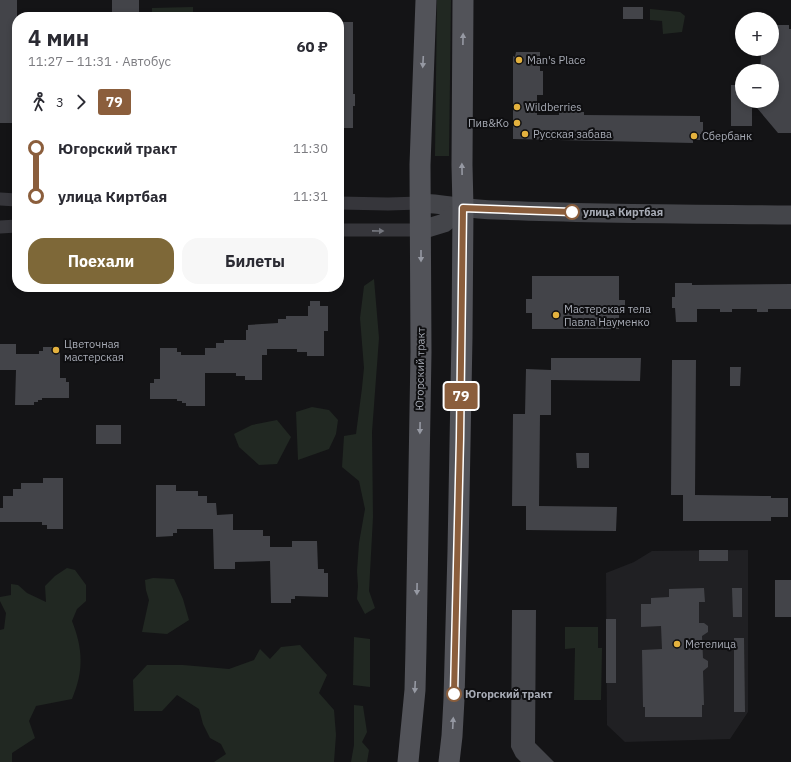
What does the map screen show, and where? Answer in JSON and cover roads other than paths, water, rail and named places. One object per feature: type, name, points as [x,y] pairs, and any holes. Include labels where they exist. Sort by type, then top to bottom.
[{"type":"main road","name":"Югорский тракт","points":[[408,762],[415,690],[416,648],[421,352],[420,150],[426,0]]},
{"type":"main road","points":[[449,762],[453,721],[457,629],[462,353],[463,0]]},
{"type":"main road","points":[[420,203],[495,210],[634,214],[791,215]]},
{"type":"main road","points":[[421,230],[444,223],[463,208]]},
{"type":"street","points":[[0,199],[12,200]]},
{"type":"street","points":[[344,204],[420,203]]},
{"type":"street","points":[[0,226],[12,226]]},
{"type":"street","points":[[344,230],[421,230]]},
{"type":"place","name":"Man's Place","points":[[519,60]]},
{"type":"place","name":"Wildberries","points":[[517,107]]},
{"type":"place","name":"Пив&Ко","points":[[517,123]]},
{"type":"place","name":"Русская забава","points":[[525,134]]},
{"type":"place","name":"Сбербанк","points":[[694,136]]},
{"type":"place","name":"улица Киртбая","points":[[572,212]]},
{"type":"place","name":"Мастерская тела Павла Науменко","points":[[556,315]]},
{"type":"place","name":"Цветочная мастерская","points":[[56,350]]},
{"type":"place","name":"Метелица","points":[[677,644]]},
{"type":"place","name":"Югорский тракт","points":[[454,694]]}]
